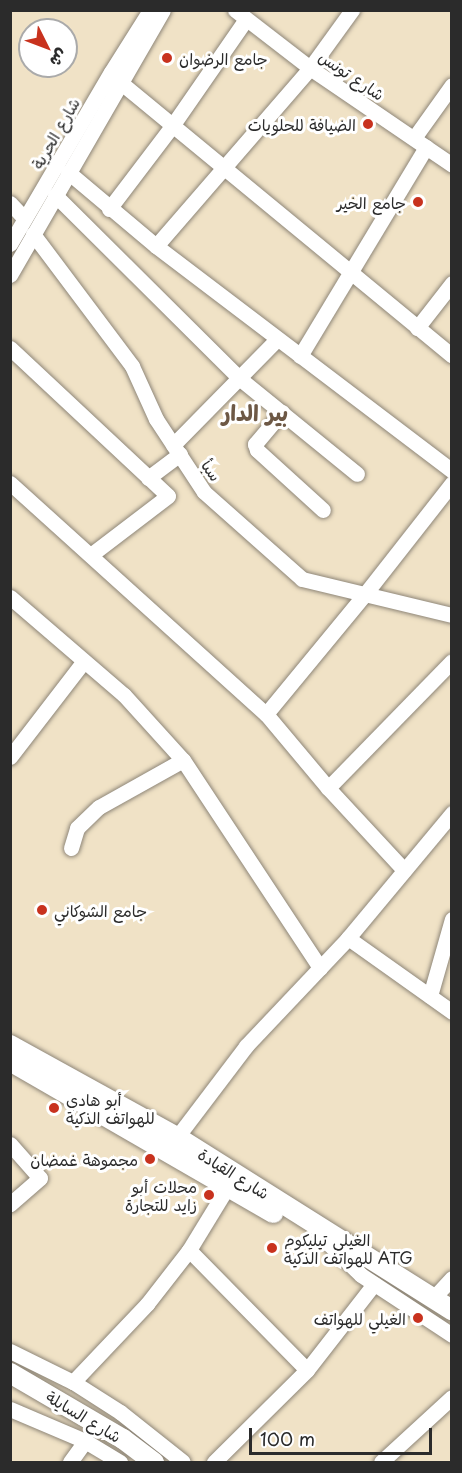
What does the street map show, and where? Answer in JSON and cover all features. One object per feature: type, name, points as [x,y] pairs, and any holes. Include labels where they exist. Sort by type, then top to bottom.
[{"type":"main road","name":"شارع القيادة","points":[[10,1045],[177,1137],[452,1321]]},
{"type":"main road","name":"شارع القيادة","points":[[10,1061],[228,1186],[333,1241],[452,1310]]},
{"type":"main road","name":"شارع السايلة","points":[[10,1373],[123,1439],[154,1462]]},
{"type":"street","name":"شارع الحرية","points":[[10,244],[150,10]]},
{"type":"street","points":[[10,275],[163,10]]},
{"type":"street","points":[[156,246],[310,68],[352,10]]},
{"type":"street","points":[[109,209],[172,126],[240,15]]},
{"type":"street","name":"شارع تونس","points":[[240,15],[310,68],[452,165]]},
{"type":"street","points":[[120,82],[452,356]]},
{"type":"street","points":[[300,356],[350,273],[452,85]]},
{"type":"street","points":[[68,172],[109,209],[156,246],[452,471]]},
{"type":"street","points":[[55,195],[239,378],[357,474]]},
{"type":"street","points":[[10,203],[24,218]]},
{"type":"street","name":"سبأ","points":[[33,234],[132,366],[156,418],[204,492],[302,579],[452,615]]},
{"type":"street","points":[[417,328],[452,283]]},
{"type":"street","points":[[148,478],[277,339]]},
{"type":"street","points":[[10,348],[168,496],[92,554]]},
{"type":"street","points":[[282,412],[255,444],[257,450],[323,510]]},
{"type":"street","points":[[10,483],[92,554],[266,714],[328,788],[404,870]]},
{"type":"street","points":[[266,714],[365,594],[452,483]]},
{"type":"street","points":[[10,597],[124,696],[183,760],[320,968]]},
{"type":"street","points":[[13,750],[84,661]]},
{"type":"street","points":[[328,788],[452,661]]},
{"type":"street","points":[[70,848],[77,828],[99,807],[183,760]]},
{"type":"street","points":[[177,1137],[246,1046],[348,938],[452,813]]},
{"type":"street","points":[[430,996],[452,919]]},
{"type":"street","points":[[348,938],[452,1012]]},
{"type":"street","points":[[10,1144],[40,1178],[10,1204]]},
{"type":"street","points":[[73,1382],[147,1304],[189,1250],[228,1186]]},
{"type":"street","points":[[333,1241],[374,1284],[452,1335]]},
{"type":"street","points":[[333,1241],[374,1252],[452,1302]]},
{"type":"street","points":[[189,1250],[307,1370]]},
{"type":"street","points":[[437,1294],[452,1278]]},
{"type":"street","points":[[214,1462],[307,1370],[374,1284]]},
{"type":"street","points":[[10,1351],[73,1382],[128,1418],[183,1462]]},
{"type":"street","points":[[381,1462],[452,1397]]},
{"type":"street","points":[[10,1409],[85,1441],[120,1462]]},
{"type":"street","points":[[70,1462],[85,1441]]},
{"type":"place","name":"جامع الرضوان","points":[[167,58]]},
{"type":"place","name":"الضيافة للحلويات","points":[[368,124]]},
{"type":"place","name":"جامع الخير","points":[[418,202]]},
{"type":"place","name":"جامع الشوكاني","points":[[42,910]]},
{"type":"place","name":"أبو هادي للهواتف الذكية","points":[[54,1108]]},
{"type":"place","name":"مجموهة غمضان","points":[[150,1159]]},
{"type":"place","name":"محلات أبو زايد للتجارة","points":[[209,1195]]},
{"type":"place","name":"الغيلي تيليكوم للهواتف الذكية ATG","points":[[272,1248]]},
{"type":"place","name":"الغيلي للهواتف","points":[[418,1318]]},
{"type":"district","name":"بير الدار","points":[[255,412]]}]
